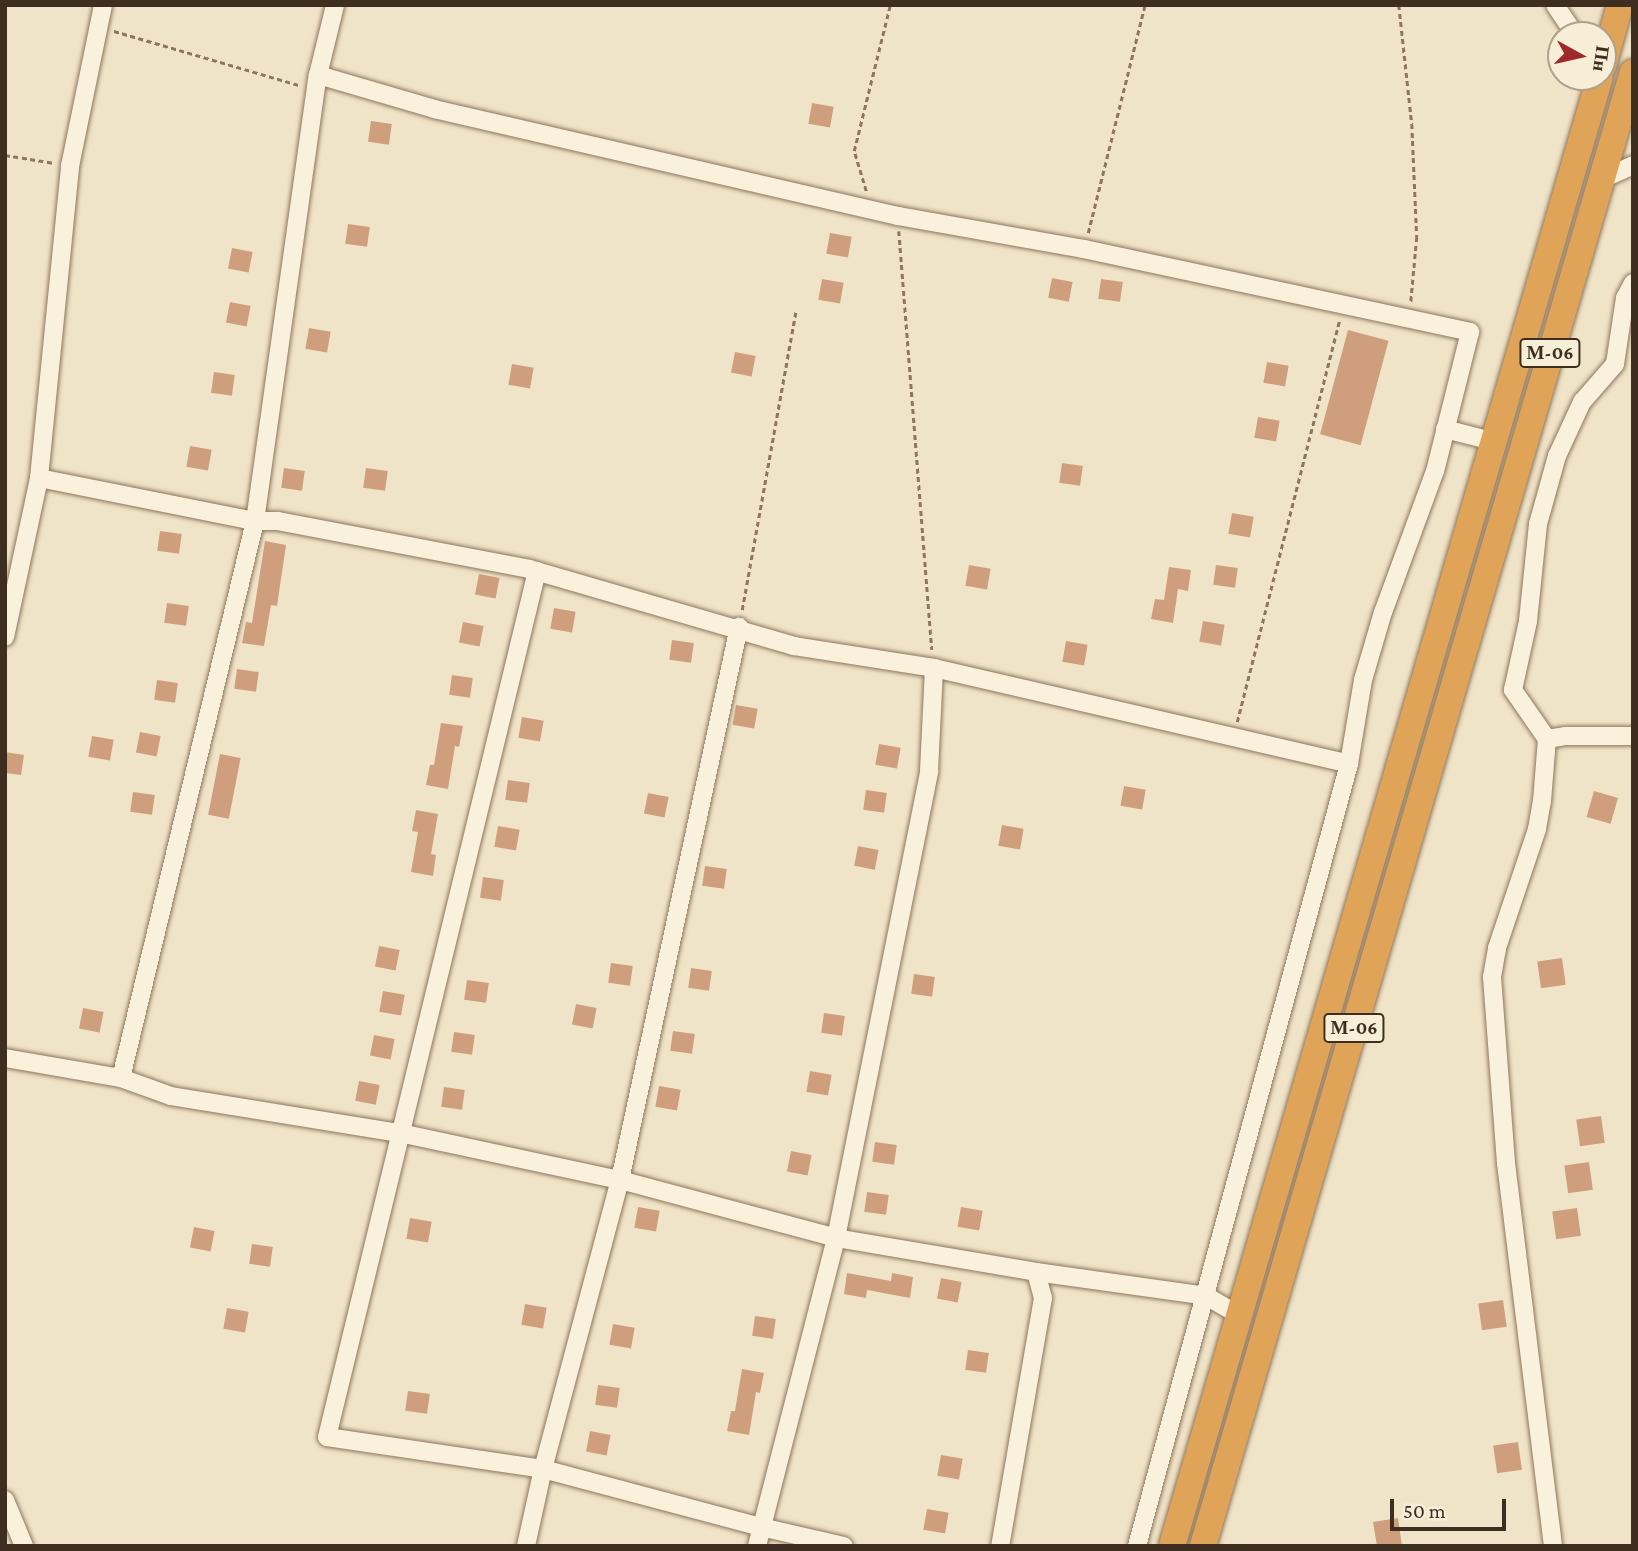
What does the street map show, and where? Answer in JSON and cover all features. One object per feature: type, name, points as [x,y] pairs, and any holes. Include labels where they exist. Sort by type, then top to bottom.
[{"type":"highway","name":"М-06","points":[[1203,1546],[1633,72]]},
{"type":"highway","name":"М-06","points":[[1171,1546],[1595,91]]},
{"type":"street","points":[[5,637],[39,478],[70,166],[103,5]]},
{"type":"street","points":[[121,1077],[255,521],[317,82],[335,5]]},
{"type":"street","points":[[1555,5],[1565,21]]},
{"type":"street","points":[[317,82],[898,216],[1084,250],[1470,332],[1435,471],[1383,612],[1363,680],[1349,764],[1137,1546]]},
{"type":"street","points":[[1602,179],[1633,165]]},
{"type":"street","points":[[1553,1546],[1506,1163],[1492,976],[1497,948],[1537,829],[1547,739],[1513,690],[1530,607],[1538,524],[1557,456],[1582,402],[1615,364],[1625,298],[1633,283]]},
{"type":"street","points":[[1445,429],[1492,441]]},
{"type":"street","points":[[39,478],[255,521],[278,521],[537,571],[740,627],[794,646],[934,667],[1349,764]]},
{"type":"street","points":[[537,571],[327,1437],[543,1469],[761,1527],[844,1546]]},
{"type":"street","points":[[526,1546],[543,1469],[620,1180],[740,627]]},
{"type":"street","points":[[757,1546],[836,1238],[929,771],[934,667]]},
{"type":"street","points":[[1547,739],[1633,736]]},
{"type":"street","points":[[5,1058],[121,1077],[171,1096],[400,1133],[620,1180],[836,1238],[1036,1272],[1206,1296],[1239,1315]]},
{"type":"street","points":[[1000,1546],[1043,1298],[1036,1272]]},
{"type":"street","points":[[5,1500],[23,1546]]},
{"type":"path","points":[[890,5],[854,151],[865,191],[898,216],[934,667]]},
{"type":"path","points":[[1084,250],[1145,5]]},
{"type":"path","points":[[1399,5],[1412,124],[1418,237],[1410,318]]},
{"type":"path","points":[[99,27],[317,82]]},
{"type":"path","points":[[5,155],[70,166]]},
{"type":"path","points":[[1233,738],[1343,304]]},
{"type":"path","points":[[740,627],[796,309]]},
{"type":"building","points":[[812,103],[834,107],[830,128],[808,124]]},
{"type":"building","points":[[371,121],[392,124],[389,145],[368,142]]},
{"type":"building","points":[[348,224],[370,227],[367,247],[345,244]]},
{"type":"building","points":[[830,233],[852,237],[848,258],[826,254]]},
{"type":"building","points":[[232,248],[253,252],[249,273],[228,269]]},
{"type":"building","points":[[1052,278],[1073,282],[1069,302],[1048,298]]},
{"type":"building","points":[[822,279],[844,283],[840,304],[818,300]]},
{"type":"building","points":[[1101,279],[1123,282],[1120,302],[1098,299]]},
{"type":"building","points":[[230,302],[251,306],[247,327],[226,323]]},
{"type":"building","points":[[309,328],[331,332],[327,353],[305,349]]},
{"type":"building","points":[[1348,330],[1389,341],[1361,445],[1320,434]]},
{"type":"building","points":[[735,352],[756,356],[752,377],[731,373]]},
{"type":"building","points":[[1267,362],[1289,366],[1285,387],[1263,383]]},
{"type":"building","points":[[512,364],[534,368],[530,389],[508,385]]},
{"type":"building","points":[[214,372],[235,375],[232,396],[211,393]]},
{"type":"building","points":[[1258,417],[1280,421],[1276,442],[1254,438]]},
{"type":"building","points":[[190,446],[212,450],[208,471],[186,467]]},
{"type":"building","points":[[1062,463],[1083,466],[1080,486],[1059,483]]},
{"type":"building","points":[[284,468],[305,471],[302,491],[281,488]]},
{"type":"building","points":[[366,468],[388,471],[385,491],[363,488]]},
{"type":"building","points":[[1232,513],[1254,517],[1250,538],[1228,534]]},
{"type":"building","points":[[160,531],[182,534],[179,554],[157,551]]},
{"type":"building","points":[[265,541],[286,545],[277,606],[271,605],[264,646],[242,643],[246,622],[252,623]]},
{"type":"building","points":[[969,565],[991,569],[987,590],[965,586]]},
{"type":"building","points":[[1216,565],[1238,568],[1235,588],[1213,585]]},
{"type":"building","points":[[1169,567],[1191,570],[1188,591],[1178,589],[1173,623],[1151,619],[1155,599],[1164,600]]},
{"type":"building","points":[[479,574],[500,578],[496,599],[475,595]]},
{"type":"building","points":[[167,603],[189,606],[186,626],[164,623]]},
{"type":"building","points":[[554,608],[576,612],[572,633],[550,629]]},
{"type":"building","points":[[1203,621],[1225,625],[1221,646],[1199,642]]},
{"type":"building","points":[[463,622],[484,626],[480,647],[459,643]]},
{"type":"building","points":[[672,640],[694,643],[691,663],[669,660]]},
{"type":"building","points":[[1066,641],[1088,645],[1084,666],[1062,662]]},
{"type":"building","points":[[237,669],[259,672],[256,692],[234,689]]},
{"type":"building","points":[[452,675],[473,678],[470,698],[449,695]]},
{"type":"building","points":[[157,680],[178,683],[175,703],[154,700]]},
{"type":"building","points":[[736,705],[758,709],[754,729],[733,725]]},
{"type":"building","points":[[522,717],[544,721],[540,742],[518,738]]},
{"type":"building","points":[[441,723],[463,726],[459,747],[455,746],[448,789],[426,785],[430,765],[434,765]]},
{"type":"building","points":[[140,732],[161,736],[157,757],[136,753]]},
{"type":"building","points":[[92,736],[114,740],[110,761],[88,757]]},
{"type":"building","points":[[879,744],[901,748],[897,769],[875,765]]},
{"type":"building","points":[[5,752],[24,755],[21,775],[5,773]]},
{"type":"building","points":[[220,754],[241,758],[229,819],[208,815]]},
{"type":"building","points":[[508,780],[530,783],[527,803],[505,800]]},
{"type":"building","points":[[1124,786],[1146,790],[1142,810],[1121,806]]},
{"type":"building","points":[[866,790],[887,793],[884,813],[863,810]]},
{"type":"building","points":[[1594,791],[1618,798],[1611,824],[1587,817]]},
{"type":"building","points":[[133,792],[155,795],[152,815],[130,812]]},
{"type":"building","points":[[648,793],[669,797],[665,818],[644,814]]},
{"type":"building","points":[[416,810],[438,814],[431,854],[436,855],[433,876],[411,872],[418,832],[412,831]]},
{"type":"building","points":[[1002,825],[1024,829],[1020,850],[998,846]]},
{"type":"building","points":[[498,826],[520,830],[516,851],[494,847]]},
{"type":"building","points":[[858,846],[879,850],[875,870],[854,866]]},
{"type":"building","points":[[705,866],[727,869],[724,889],[702,886]]},
{"type":"building","points":[[483,877],[504,880],[501,901],[480,898]]},
{"type":"building","points":[[379,946],[400,950],[396,971],[375,967]]},
{"type":"building","points":[[1562,958],[1566,985],[1541,988],[1537,961]]},
{"type":"building","points":[[611,963],[633,966],[630,986],[608,983]]},
{"type":"building","points":[[691,968],[712,971],[709,991],[688,988]]},
{"type":"building","points":[[914,974],[935,977],[932,997],[911,994]]},
{"type":"building","points":[[467,980],[489,983],[486,1003],[464,1000]]},
{"type":"building","points":[[383,991],[405,995],[401,1016],[379,1012]]},
{"type":"building","points":[[576,1004],[597,1008],[593,1029],[572,1025]]},
{"type":"building","points":[[83,1008],[104,1012],[100,1033],[79,1029]]},
{"type":"building","points":[[824,1013],[845,1016],[842,1036],[821,1033]]},
{"type":"building","points":[[673,1031],[695,1034],[692,1054],[670,1051]]},
{"type":"building","points":[[454,1032],[475,1035],[472,1055],[451,1052]]},
{"type":"building","points":[[374,1035],[395,1039],[391,1060],[370,1056]]},
{"type":"building","points":[[810,1071],[832,1075],[828,1096],[806,1092]]},
{"type":"building","points":[[359,1081],[380,1085],[376,1105],[355,1101]]},
{"type":"building","points":[[659,1086],[681,1090],[677,1111],[655,1107]]},
{"type":"building","points":[[444,1087],[465,1090],[462,1110],[441,1107]]},
{"type":"building","points":[[1601,1116],[1605,1143],[1580,1146],[1576,1119]]},
{"type":"building","points":[[875,1142],[897,1145],[894,1165],[872,1162]]},
{"type":"building","points":[[791,1151],[812,1155],[808,1176],[787,1172]]},
{"type":"building","points":[[1589,1162],[1593,1190],[1568,1193],[1564,1165]]},
{"type":"building","points":[[867,1192],[889,1195],[886,1215],[864,1212]]},
{"type":"building","points":[[638,1207],[660,1211],[656,1232],[634,1228]]},
{"type":"building","points":[[961,1207],[983,1211],[979,1231],[958,1227]]},
{"type":"building","points":[[1577,1208],[1581,1236],[1556,1239],[1552,1211]]},
{"type":"building","points":[[410,1218],[432,1222],[428,1243],[406,1239]]},
{"type":"building","points":[[194,1227],[215,1231],[211,1252],[190,1248]]},
{"type":"building","points":[[252,1244],[273,1247],[270,1267],[249,1264]]},
{"type":"building","points":[[847,1273],[891,1281],[892,1273],[913,1277],[910,1298],[867,1290],[866,1298],[844,1294]]},
{"type":"building","points":[[941,1278],[962,1282],[958,1303],[937,1299]]},
{"type":"building","points":[[1503,1300],[1507,1327],[1482,1330],[1478,1303]]},
{"type":"building","points":[[525,1304],[547,1308],[543,1329],[521,1325]]},
{"type":"building","points":[[227,1308],[249,1312],[245,1333],[223,1329]]},
{"type":"building","points":[[755,1316],[776,1319],[773,1339],[752,1336]]},
{"type":"building","points":[[613,1324],[635,1328],[631,1349],[609,1345]]},
{"type":"building","points":[[968,1350],[989,1353],[986,1373],[965,1370]]},
{"type":"building","points":[[742,1369],[764,1373],[760,1393],[756,1392],[749,1435],[727,1431],[731,1411],[735,1411]]},
{"type":"building","points":[[598,1385],[620,1388],[617,1408],[595,1405]]},
{"type":"building","points":[[408,1391],[430,1394],[427,1414],[405,1411]]},
{"type":"building","points":[[590,1431],[611,1435],[607,1456],[586,1452]]},
{"type":"building","points":[[1518,1442],[1522,1470],[1497,1473],[1493,1445]]},
{"type":"building","points":[[941,1455],[963,1459],[959,1480],[937,1476]]},
{"type":"building","points":[[927,1509],[949,1513],[945,1534],[923,1530]]},
{"type":"building","points":[[1398,1518],[1402,1546],[1377,1546],[1373,1522]]}]
